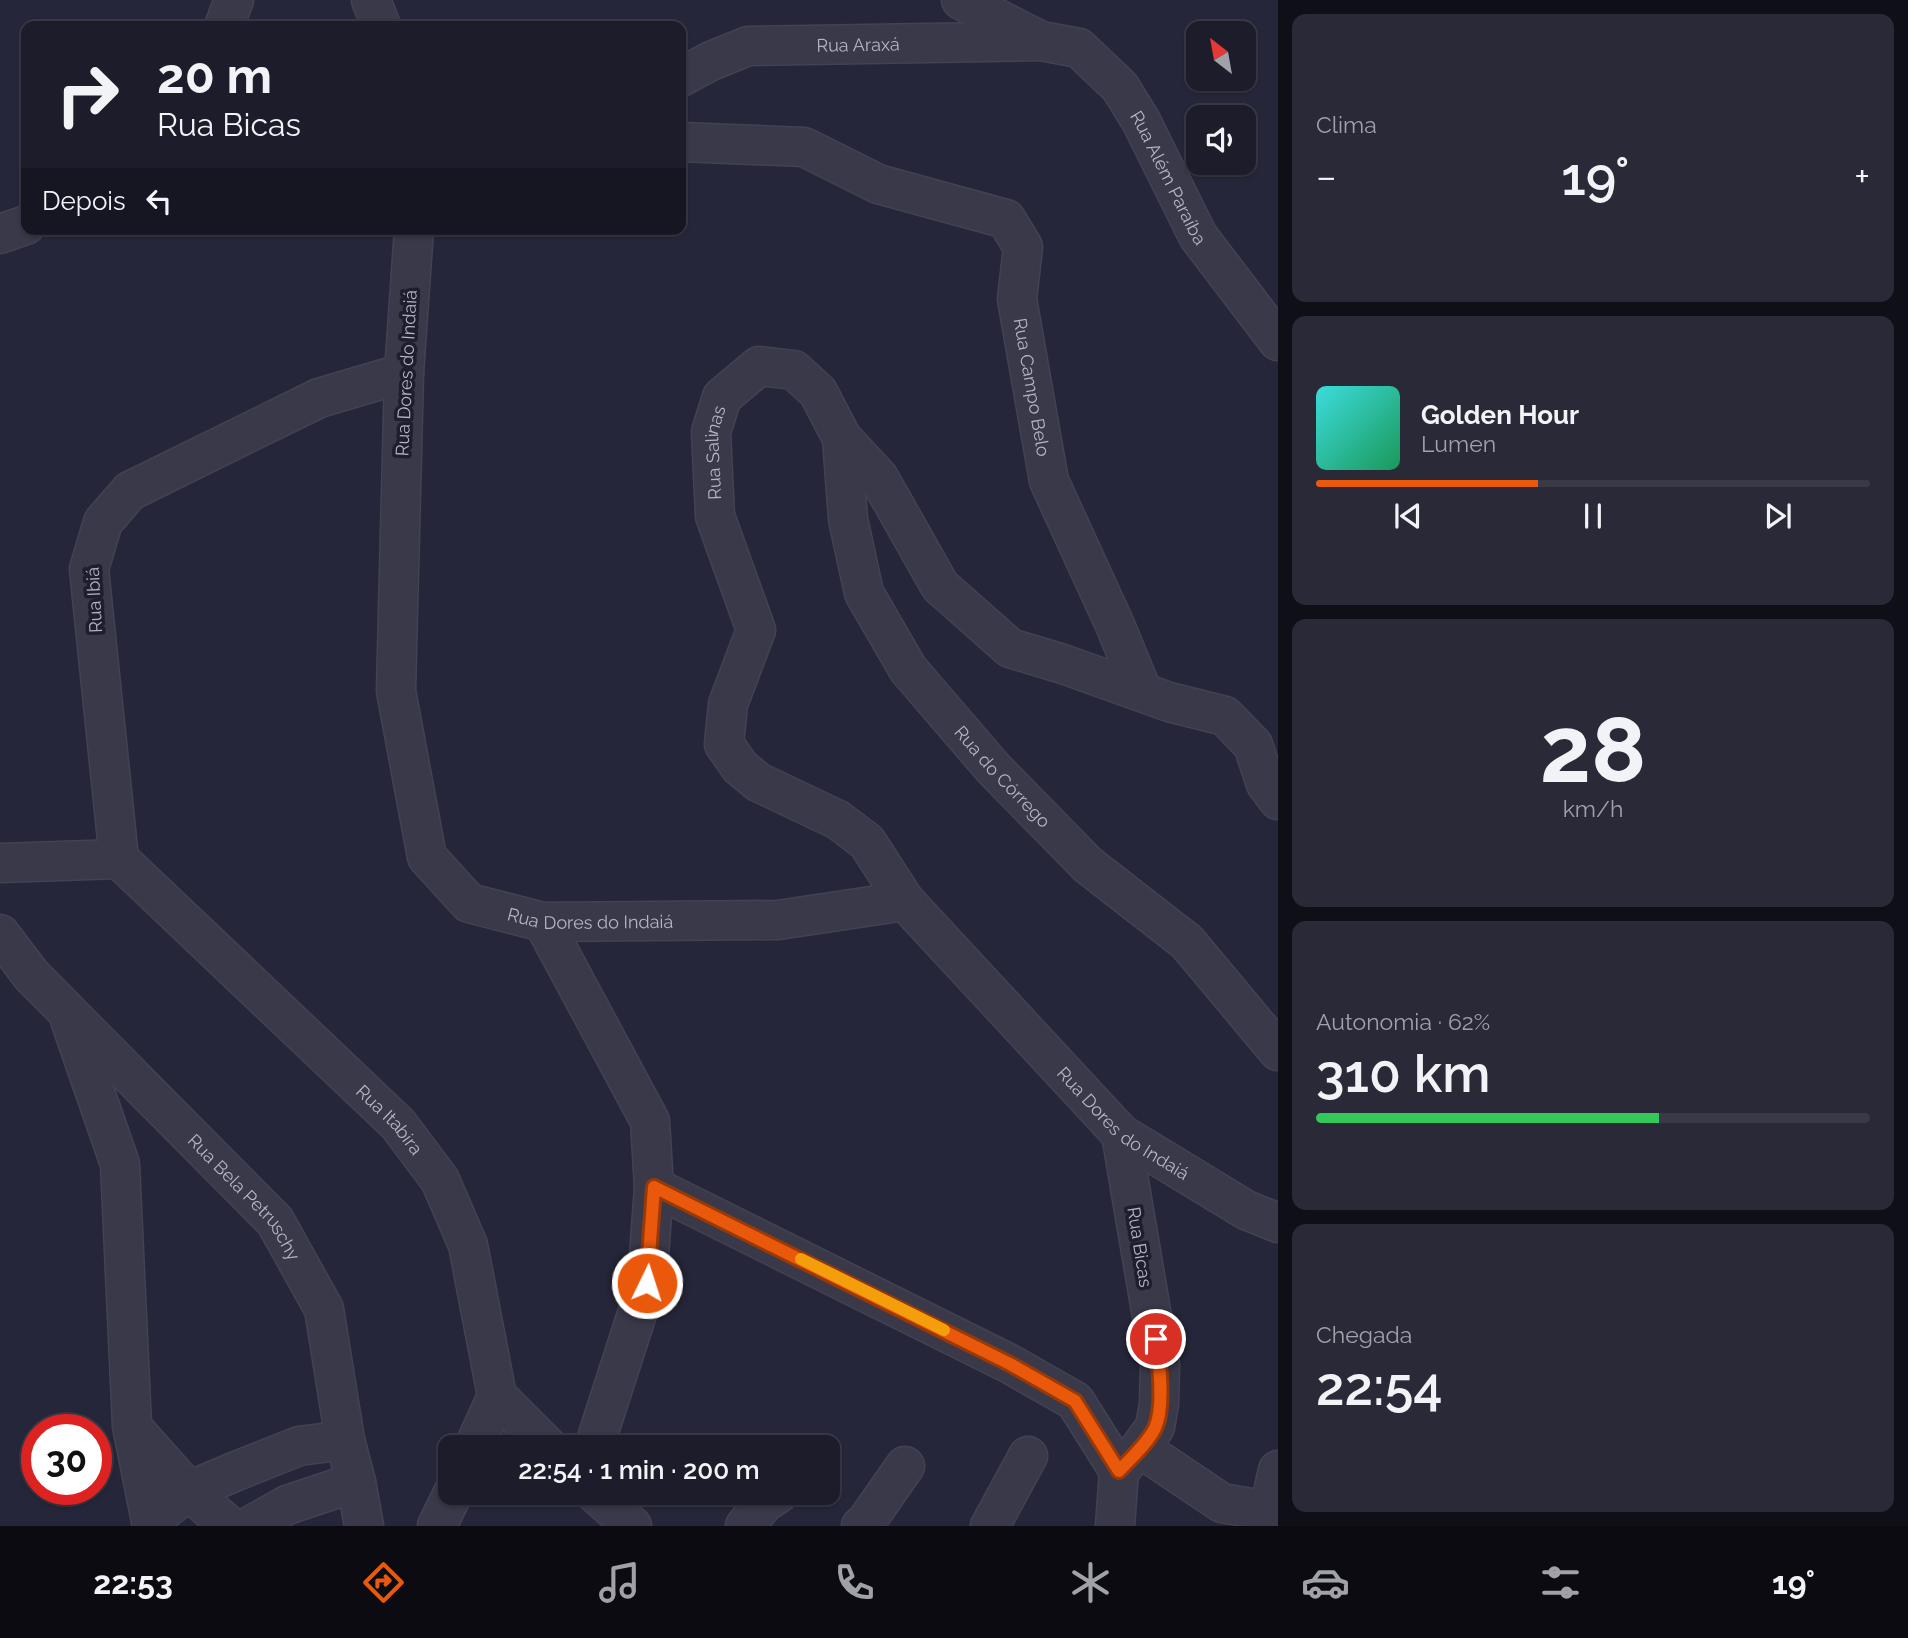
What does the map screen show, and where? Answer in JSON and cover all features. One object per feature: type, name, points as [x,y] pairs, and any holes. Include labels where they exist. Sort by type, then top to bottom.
[{"type":"street","points":[[225,21],[234,0]]},
{"type":"street","points":[[371,0],[379,21]]},
{"type":"street","points":[[961,0],[1041,41]]},
{"type":"street","name":"Rua Araxá","points":[[686,74],[711,61],[748,47],[1041,41]]},
{"type":"street","name":"Rua Além Paraíba","points":[[1041,41],[1080,48],[1120,87],[1141,121],[1198,236],[1278,341]]},
{"type":"street","name":"Rua Campo Belo","points":[[686,142],[804,147],[878,184],[1006,219],[1023,247],[1017,299],[1049,481],[1142,691]]},
{"type":"street","points":[[0,234],[21,227]]},
{"type":"street","name":"Rua Dores do Indaiá","points":[[414,235],[404,373],[396,691],[428,857],[469,903],[543,922],[778,920],[905,901],[1121,1135],[1246,1210],[1278,1223]]},
{"type":"street","name":"Rua Salinas","points":[[905,901],[867,842],[838,820],[758,782],[740,767],[724,744],[728,704],[756,630],[715,516],[711,432],[722,397],[759,366],[794,370],[818,392],[842,438],[879,478],[940,586],[1010,648],[1142,691]]},
{"type":"street","name":"Rua Ibiá","points":[[119,859],[89,569],[103,522],[130,491],[320,398],[404,373]]},
{"type":"street","name":"Rua do Córrego","points":[[842,438],[848,519],[864,593],[908,669],[993,768],[1088,865],[1187,942],[1278,1051]]},
{"type":"street","points":[[1142,691],[1169,702],[1224,716],[1253,745],[1266,784],[1278,800]]},
{"type":"street","points":[[0,863],[119,859]]},
{"type":"street","name":"Rua Itabira","points":[[119,859],[398,1124],[440,1180],[468,1245],[497,1396]]},
{"type":"street","points":[[543,922],[650,1121],[654,1187],[647,1283],[598,1435]]},
{"type":"street","name":"Rua Bela Petruschy","points":[[0,934],[32,976],[275,1221],[324,1308],[345,1440],[364,1526]]},
{"type":"street","points":[[67,1012],[120,1164],[132,1426],[152,1523],[189,1491],[299,1446],[345,1440]]},
{"type":"street","points":[[102,1111],[106,1103],[121,1093],[130,1090],[148,1093]]},
{"type":"street","name":"Rua Bicas","points":[[1115,1526],[1129,1460],[1155,1427],[1159,1404],[1160,1364],[1121,1135]]},
{"type":"street","points":[[654,1187],[1010,1364],[1075,1401],[1129,1460],[1222,1503],[1274,1513],[1278,1470]]},
{"type":"street","points":[[479,1435],[497,1396],[536,1435]]},
{"type":"street","points":[[132,1426],[189,1491],[229,1526]]},
{"type":"street","points":[[990,1526],[1028,1456]]},
{"type":"street","points":[[861,1526],[905,1466]]},
{"type":"street","points":[[250,1526],[286,1506],[356,1482]]},
{"type":"street","points":[[437,1526],[447,1505]]},
{"type":"street","points":[[608,1505],[632,1526]]},
{"type":"street","points":[[745,1526],[762,1505]]},
{"type":"slow traffic","points":[[801,1259],[944,1330]]},
{"type":"route","points":[[647,1283],[654,1187],[1010,1364],[1075,1401],[1119,1471],[1155,1427],[1159,1404],[1160,1364],[1156,1339]]}]
